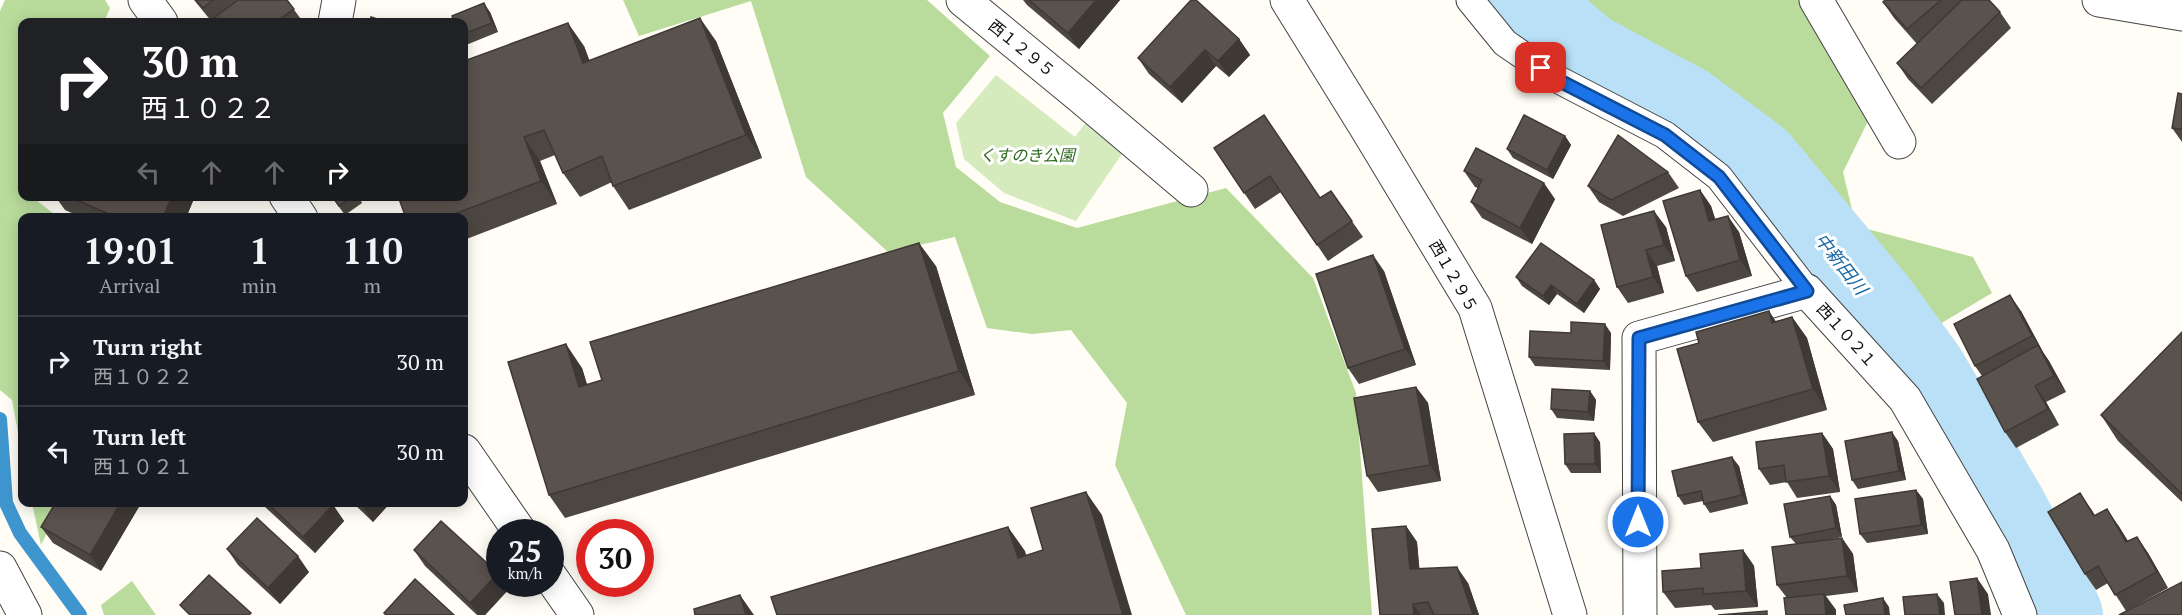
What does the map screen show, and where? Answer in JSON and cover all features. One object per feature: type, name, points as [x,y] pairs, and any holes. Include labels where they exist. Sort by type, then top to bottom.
[{"type":"street","points":[[145,0],[158,18]]},
{"type":"street","points":[[336,18],[339,0]]},
{"type":"street","name":"西１２９５","points":[[963,0],[1191,190]]},
{"type":"street","name":"西１２９５","points":[[1287,0],[1475,308],[1570,615]]},
{"type":"street","points":[[1816,0],[1899,142]]},
{"type":"street","points":[[2098,0],[2182,14]]},
{"type":"street","points":[[1640,615],[1639,338],[1807,291]]},
{"type":"street","name":"西１０２１","points":[[1807,291],[1905,399],[1993,550],[2020,615]]},
{"type":"street","points":[[468,457],[511,519]]},
{"type":"street","points":[[0,568],[25,615]]},
{"type":"street","points":[[564,596],[577,615]]},
{"type":"lane","name":"西１０２１","points":[[1470,0],[1505,43],[1558,80],[1665,135],[1719,177],[1807,291]]},
{"type":"green space","points":[[5,0],[105,0],[110,8],[106,18],[18,18],[18,201],[37,201],[53,213],[18,213],[18,432],[12,400],[0,390],[0,11]]},
{"type":"green space","points":[[623,0],[927,0],[990,56],[943,113],[956,167],[1000,202],[1077,228],[1226,188],[1313,278],[1356,393],[1372,615],[1186,615],[1115,465],[1127,403],[1071,330],[1032,334],[987,328],[955,237],[888,252],[806,177],[751,1],[639,36]]},
{"type":"green space","points":[[1553,0],[1807,0],[1874,109],[1843,172],[1856,226],[1973,257],[1992,293],[1918,337],[1794,166],[1705,79],[1625,45],[1564,13]]},
{"type":"green space","name":"くすのき公園","points":[[996,75],[1075,137],[1090,117],[1128,145],[1076,221],[1004,193],[964,159],[956,123]]},
{"type":"green space","points":[[33,507],[60,507],[41,545]]},
{"type":"green space","points":[[132,581],[156,615],[104,615],[101,605]]},
{"type":"building","points":[[196,0],[213,0],[203,8]]},
{"type":"building","points":[[238,0],[287,0],[294,9],[282,18],[214,18]]},
{"type":"building","points":[[1029,0],[1096,0],[1068,33]]},
{"type":"building","points":[[1191,0],[1196,0],[1239,39],[1218,61],[1205,50],[1170,87],[1138,58]]},
{"type":"building","points":[[1885,0],[1941,0],[1907,29],[1883,2]]},
{"type":"building","points":[[1962,0],[1989,0],[2000,12],[1921,88],[1897,63]]},
{"type":"building","points":[[484,3],[492,23],[468,32],[468,18],[453,18],[452,16]]},
{"type":"building","points":[[700,18],[746,135],[613,186],[602,156],[563,173],[544,130],[524,137],[541,181],[457,213],[404,213],[400,201],[468,201],[468,60],[568,23],[583,63]]},
{"type":"building","points":[[2178,93],[2182,94],[2182,129],[2172,128]]},
{"type":"building","points":[[1264,115],[1320,198],[1331,191],[1352,221],[1317,245],[1270,176],[1244,193],[1214,148]]},
{"type":"building","points":[[1524,115],[1565,136],[1547,170],[1507,149]]},
{"type":"building","points":[[1618,135],[1668,172],[1611,200],[1588,186]]},
{"type":"building","points":[[1476,148],[1544,183],[1520,228],[1471,202],[1482,180],[1464,171]]},
{"type":"building","points":[[1700,190],[1709,221],[1728,216],[1740,260],[1686,276],[1663,201]]},
{"type":"building","points":[[79,201],[170,201],[165,213],[106,213]]},
{"type":"building","points":[[336,201],[346,201],[339,206]]},
{"type":"building","points":[[1654,211],[1664,245],[1646,250],[1653,277],[1617,287],[1601,225]]},
{"type":"building","points":[[919,243],[959,371],[549,495],[508,362],[566,344],[579,387],[602,380],[590,342]]},
{"type":"building","points":[[1541,243],[1594,280],[1577,304],[1551,285],[1543,296],[1516,277]]},
{"type":"building","points":[[1373,255],[1405,349],[1348,368],[1316,274]]},
{"type":"building","points":[[2010,295],[2032,336],[1975,366],[1954,324]]},
{"type":"building","points":[[1769,311],[1772,323],[1792,317],[1813,389],[1698,422],[1677,349],[1699,343],[1696,332]]},
{"type":"building","points":[[1571,322],[1605,324],[1603,361],[1529,357],[1530,331],[1571,333]]},
{"type":"building","points":[[2182,332],[2182,494],[2101,415]]},
{"type":"building","points":[[2038,345],[2054,376],[2035,386],[2048,409],[2005,432],[1977,379]]},
{"type":"building","points":[[1416,387],[1430,465],[1367,476],[1354,398]]},
{"type":"building","points":[[1552,389],[1590,391],[1588,412],[1551,409]]},
{"type":"building","points":[[1892,432],[1899,471],[1852,480],[1845,441]]},
{"type":"building","points":[[1594,433],[1595,464],[1565,464],[1564,434]]},
{"type":"building","points":[[1822,433],[1829,476],[1786,482],[1784,465],[1759,469],[1756,442]]},
{"type":"building","points":[[1732,457],[1742,495],[1704,504],[1701,491],[1678,496],[1672,471]]},
{"type":"building","points":[[1916,490],[1921,525],[1860,534],[1855,499]]},
{"type":"building","points":[[1086,492],[1123,615],[777,615],[771,597],[1008,527],[1018,558],[1043,550],[1031,508]]},
{"type":"building","points":[[2080,493],[2094,516],[2107,509],[2126,542],[2137,537],[2157,572],[2115,595],[2098,566],[2085,574],[2048,512]]},
{"type":"building","points":[[1830,496],[1836,528],[1790,537],[1784,504]]},
{"type":"building","points":[[53,507],[118,507],[90,555],[41,527]]},
{"type":"building","points":[[271,507],[331,507],[303,537]]},
{"type":"building","points":[[257,518],[298,556],[268,588],[227,549]]},
{"type":"building","points":[[441,521],[486,562],[486,586],[470,603],[414,550]]},
{"type":"building","points":[[1406,526],[1410,569],[1457,567],[1473,615],[1434,615],[1428,602],[1413,604],[1414,615],[1380,615],[1372,529]]},
{"type":"building","points":[[1842,538],[1847,576],[1777,585],[1772,547]]},
{"type":"building","points":[[1743,550],[1746,591],[1704,594],[1703,588],[1663,592],[1662,571],[1701,568],[1700,554]]},
{"type":"building","points":[[209,575],[251,613],[249,615],[190,615],[180,605]]},
{"type":"building","points":[[1977,578],[1982,615],[1955,615],[1950,582]]},
{"type":"building","points":[[415,579],[454,615],[386,615],[384,613]]},
{"type":"building","points":[[2182,582],[2182,615],[2119,615]]},
{"type":"building","points":[[1824,594],[1826,615],[1786,615],[1784,598]]},
{"type":"building","points":[[1937,594],[1940,615],[1905,615],[1903,597]]},
{"type":"building","points":[[740,595],[746,615],[695,615],[694,609]]},
{"type":"building","points":[[1883,598],[1885,615],[1846,615],[1844,605]]},
{"type":"building","points":[[1767,611],[1767,615],[1718,615]]},
{"type":"waterway","name":"中新田川","points":[[1524,0],[1588,54],[1687,107],[1758,160],[1875,301],[1926,371],[2007,510],[2062,615]]},
{"type":"waterway","points":[[0,419],[6,503],[20,533],[80,615]]},
{"type":"route","points":[[1541,68],[1558,80],[1665,135],[1719,177],[1807,291],[1639,338],[1638,522]]}]
